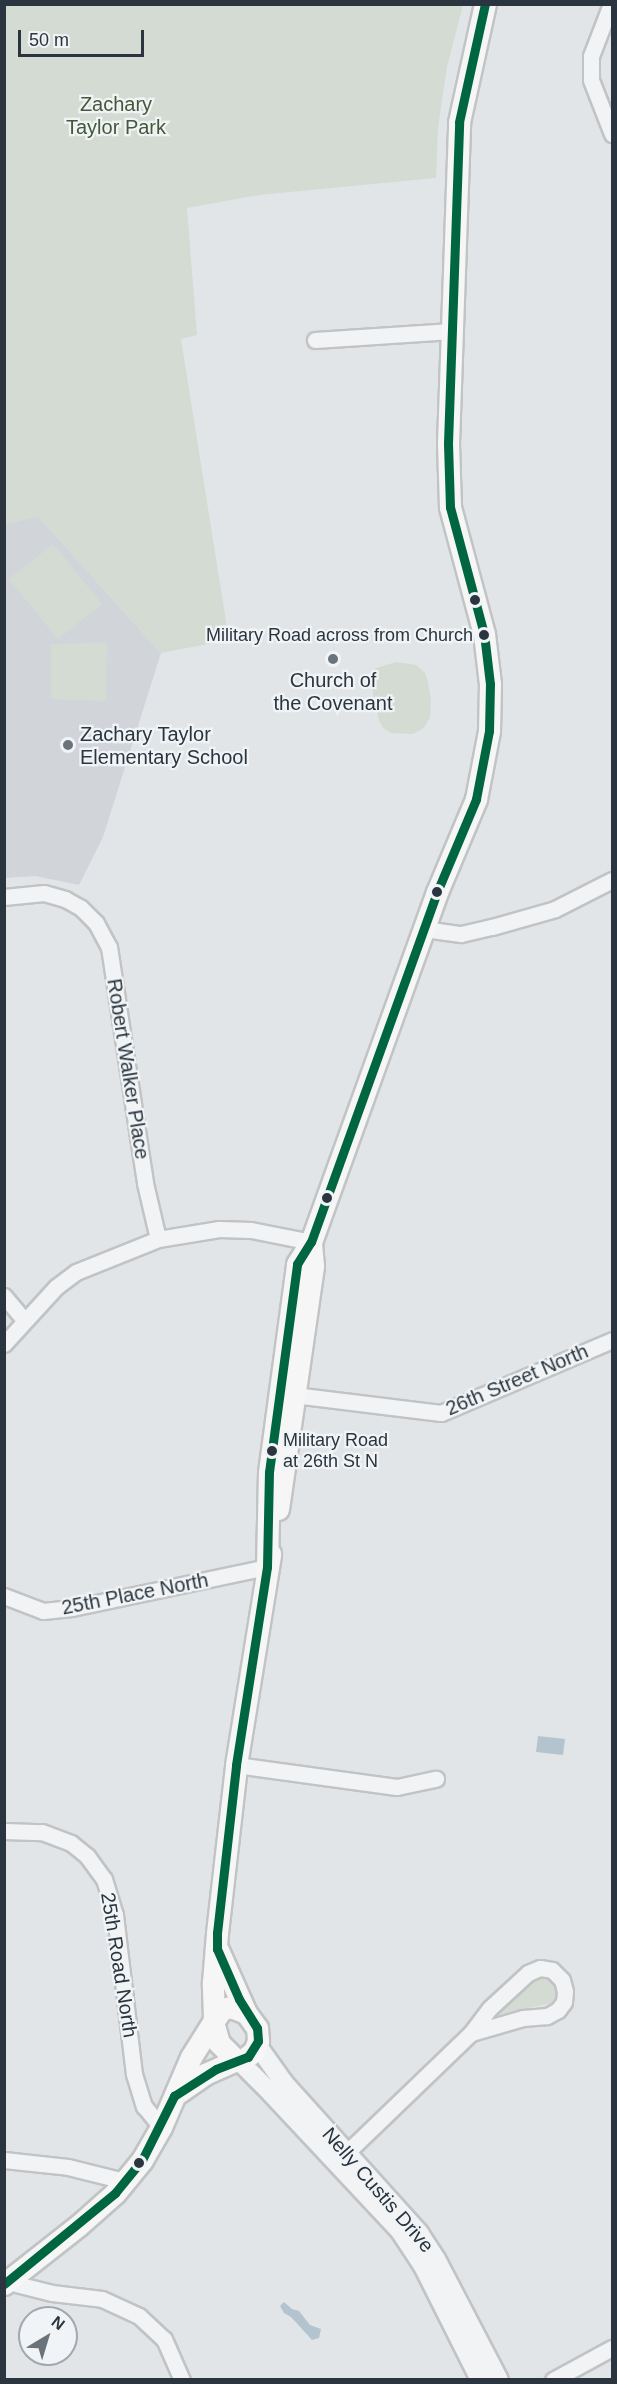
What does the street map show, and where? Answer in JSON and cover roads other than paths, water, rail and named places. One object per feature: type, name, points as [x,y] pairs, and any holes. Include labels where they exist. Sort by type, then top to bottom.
[{"type":"main road","points":[[237,2060],[219,2043],[214,2020],[213,1982],[236,1765],[267,1567],[269,1472],[286,1394],[297,1264],[311,1242],[424,929],[476,799],[489,731],[490,684],[484,634],[450,507],[448,443],[459,122],[485,4]]},
{"type":"main road","points":[[174,2096],[205,2074],[252,2054],[257,2045],[257,2028],[246,2013],[217,1949]]},
{"type":"main road","points":[[6,2283],[79,2225],[142,2160],[161,2127],[191,2057],[222,2009],[231,2007],[246,2013]]},
{"type":"street","points":[[611,4],[591,56],[591,80],[612,134]]},
{"type":"street","points":[[315,340],[452,331]]},
{"type":"street","points":[[424,929],[461,934],[492,927],[555,909],[612,880]]},
{"type":"street","name":"Robert Walker Place","points":[[4,897],[44,893],[81,908],[96,922],[109,947],[145,1183],[158,1239]]},
{"type":"street","points":[[4,1344],[56,1287],[76,1272],[158,1239],[219,1229],[251,1230],[311,1242]]},
{"type":"street","points":[[4,1296],[24,1320]]},
{"type":"street","name":"26th Street North","points":[[286,1394],[441,1413],[612,1340]]},
{"type":"street","name":"25th Place North","points":[[4,1596],[43,1611],[62,1609],[267,1567]]},
{"type":"street","points":[[236,1765],[397,1787],[436,1779]]},
{"type":"street","name":"25th Road North","points":[[4,1831],[42,1832],[71,1843],[87,1856],[104,1878],[112,1897],[115,1915],[134,2074],[144,2106],[161,2127]]},
{"type":"street","points":[[342,2157],[471,2033],[490,2008],[534,1970],[552,1970],[562,1980],[565,1991],[564,2002],[558,2010],[547,2016],[523,2018],[471,2033]]},
{"type":"street","name":"Nelly Custis Drive","points":[[257,2045],[342,2157]]},
{"type":"street","name":"Nelly Custis Drive","points":[[237,2060],[399,2209],[499,2379]]},
{"type":"street","points":[[4,2160],[68,2167],[124,2181]]},
{"type":"street","name":"Nelly Custis Drive","points":[[430,2262],[480,2379]]},
{"type":"street","points":[[6,2283],[52,2293],[102,2299],[139,2316],[164,2339],[182,2379]]},
{"type":"street","points":[[553,2379],[612,2348]]},
{"type":"water","points":[[538,1736],[565,1739],[563,1755],[536,1752]]},
{"type":"water","points":[[284,2302],[292,2309],[299,2311],[310,2325],[321,2329],[319,2338],[312,2340],[291,2317],[284,2313],[280,2306]]},
{"type":"place","name":"Military Road across from Church","points":[[484,635]]},
{"type":"place","name":"Church of the Covenant","points":[[333,659]]},
{"type":"place","name":"Zachary Taylor Elementary School","points":[[68,745]]},
{"type":"place","name":"Military Road at 26th St N","points":[[272,1451]]},
{"type":"park label","name":"Zachary Taylor Park","points":[[116,116]]}]
